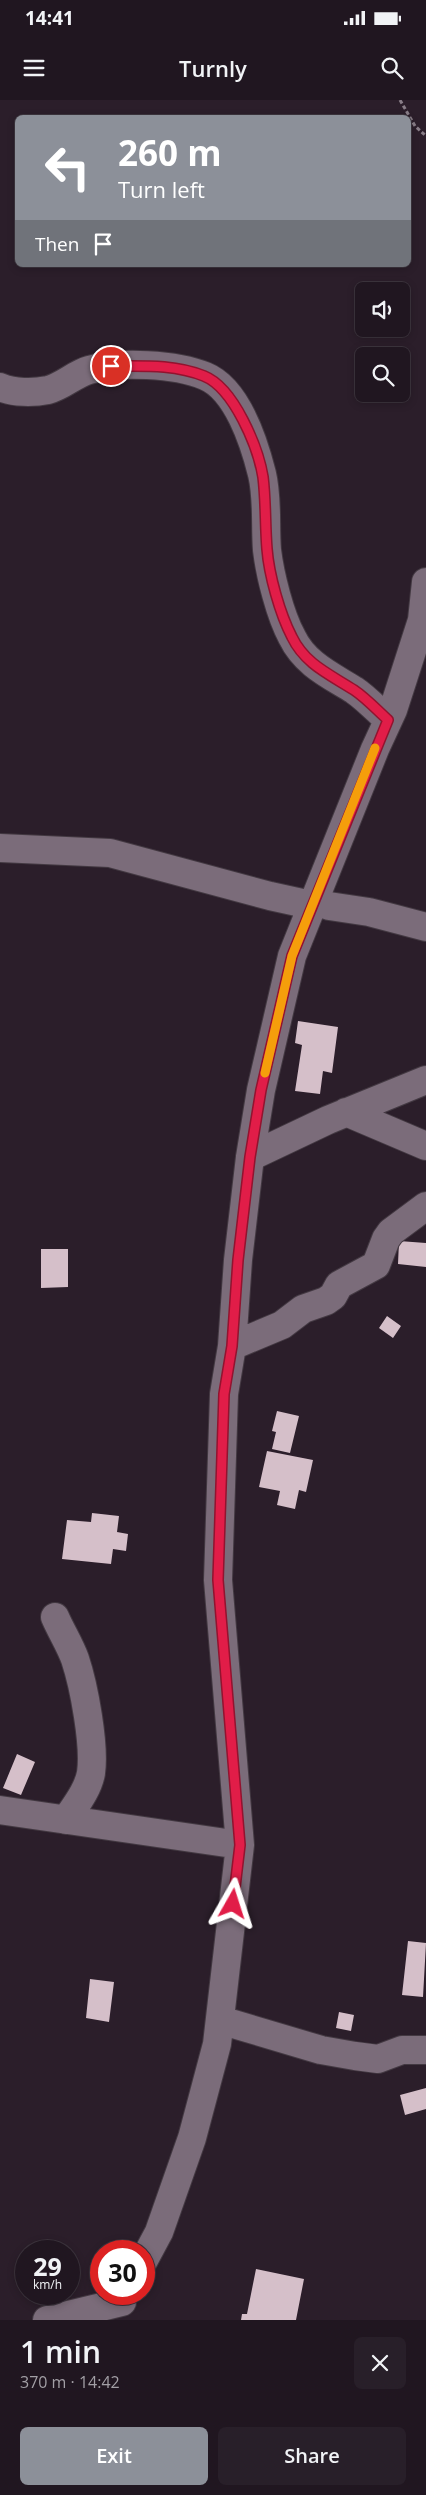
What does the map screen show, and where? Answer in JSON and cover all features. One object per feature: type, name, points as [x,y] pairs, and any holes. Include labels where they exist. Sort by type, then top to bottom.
[{"type":"street","points":[[0,387],[13,392],[48,390],[88,370],[111,366],[178,368],[205,376],[220,384],[236,404],[248,432],[262,475],[267,551],[278,599],[291,635],[302,655],[325,674],[355,691],[388,720]]},
{"type":"street","points":[[154,2240],[192,2138],[217,2044],[240,1845],[218,1580],[224,1394],[232,1346],[238,1260],[250,1157],[261,1090],[292,956],[388,720],[422,620],[426,582]]},
{"type":"street","points":[[0,848],[110,853],[270,896],[369,912],[426,926]]},
{"type":"street","points":[[250,1157],[346,1112],[426,1080]]},
{"type":"street","points":[[346,1112],[426,1146]]},
{"type":"street","points":[[232,1346],[267,1333],[282,1325],[303,1308],[326,1302],[333,1296],[339,1285],[376,1266],[386,1239],[391,1232],[426,1206]]},
{"type":"street","points":[[55,1617],[75,1658],[84,1700],[91,1755],[91,1774],[84,1792],[66,1820]]},
{"type":"street","points":[[0,1810],[240,1845]]},
{"type":"street","points":[[220,2020],[321,2050],[355,2056],[378,2058],[402,2050],[426,2050]]},
{"type":"street","points":[[47,2320],[122,2305]]},
{"type":"path","points":[[400,100],[409,115]]},
{"type":"path","points":[[411,119],[415,126],[426,136]]},
{"type":"building","points":[[298,1021],[338,1027],[332,1073],[323,1071],[320,1094],[295,1091],[302,1045],[295,1043]]},
{"type":"building","points":[[399,1241],[426,1243],[426,1267],[398,1264]]},
{"type":"building","points":[[41,1249],[68,1249],[68,1287],[41,1288]]},
{"type":"building","points":[[387,1316],[401,1326],[393,1338],[379,1328]]},
{"type":"building","points":[[277,1411],[299,1416],[290,1453],[272,1449],[276,1432],[272,1431]]},
{"type":"building","points":[[267,1451],[313,1460],[306,1492],[299,1490],[295,1509],[277,1505],[280,1491],[259,1487]]},
{"type":"building","points":[[92,1513],[119,1516],[117,1532],[128,1534],[126,1551],[113,1549],[111,1564],[62,1559],[67,1520],[91,1522]]},
{"type":"building","points":[[17,1754],[35,1762],[21,1795],[3,1788]]},
{"type":"building","points":[[408,1941],[426,1943],[423,1997],[402,1995]]},
{"type":"building","points":[[90,1979],[114,1982],[109,2022],[86,2018]]},
{"type":"building","points":[[339,2012],[354,2015],[351,2031],[336,2028]]},
{"type":"building","points":[[426,2088],[426,2109],[405,2115],[400,2095]]},
{"type":"building","points":[[256,2269],[304,2279],[296,2320],[241,2320],[242,2314],[247,2314]]},
{"type":"slow traffic","points":[[265,1073],[292,956],[375,748]]},
{"type":"route","points":[[111,366],[178,368],[205,376],[220,384],[236,404],[248,432],[262,475],[267,551],[278,599],[291,635],[302,655],[325,674],[355,691],[388,720],[292,956],[261,1090],[250,1157],[238,1260],[232,1346],[224,1394],[218,1580],[240,1845],[233,1904]]}]
